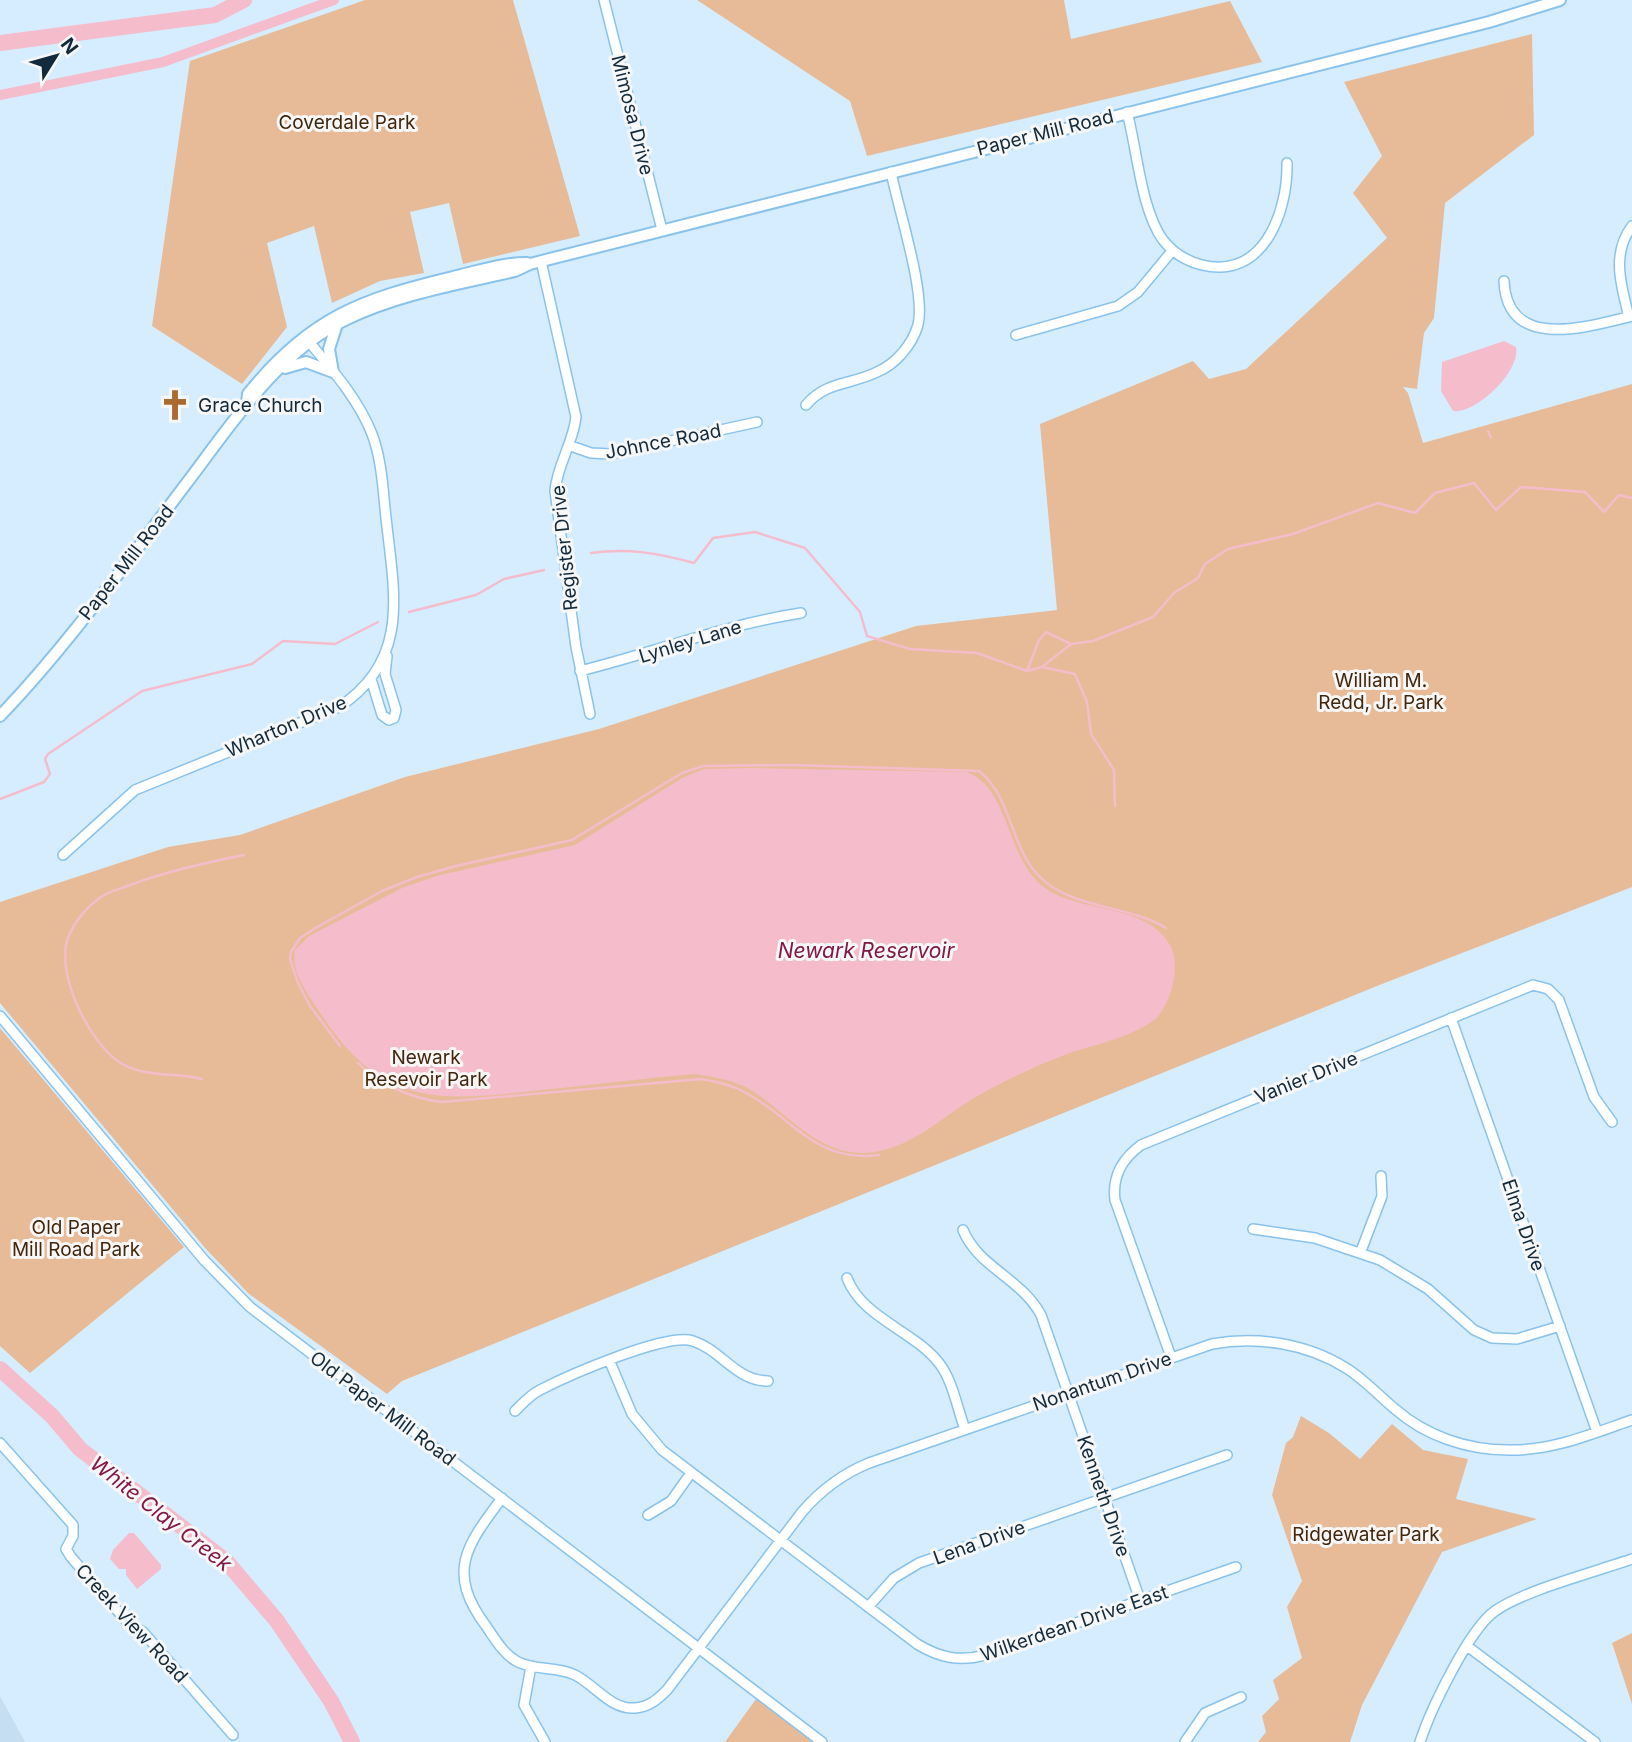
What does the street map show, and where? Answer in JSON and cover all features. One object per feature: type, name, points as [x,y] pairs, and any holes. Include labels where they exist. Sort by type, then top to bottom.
[{"type":"main road","name":"Paper Mill Road","points":[[0,716],[77,626],[247,405],[307,339],[337,324],[383,304],[515,271],[536,262],[1489,22],[1560,0]]},
{"type":"main road","name":"Paper Mill Road","points":[[247,405],[248,394],[271,366],[342,312],[380,296],[512,263],[536,262]]},
{"type":"main road","points":[[333,372],[329,349],[337,324]]},
{"type":"main road","points":[[277,372],[294,363],[306,362],[333,372]]},
{"type":"street","name":"Mimosa Drive","points":[[604,0],[662,230]]},
{"type":"street","points":[[1127,112],[1156,229],[1172,251],[1195,263],[1217,267],[1253,255],[1269,238],[1280,216],[1286,191],[1287,163]]},
{"type":"street","points":[[806,405],[825,388],[869,376],[887,367],[909,344],[918,325],[918,293],[891,172]]},
{"type":"street","points":[[1504,281],[1505,292],[1512,307],[1525,320],[1544,329],[1577,330],[1630,317],[1618,265],[1623,240],[1632,226]]},
{"type":"street","points":[[1016,335],[1118,306],[1138,292],[1172,251]]},
{"type":"street","name":"Register Drive","points":[[536,262],[576,417],[570,446],[559,469],[555,491],[580,671],[590,714]]},
{"type":"street","name":"Wharton Drive","points":[[63,855],[135,790],[339,707],[353,698],[371,679],[387,651],[395,600],[380,470],[373,435],[333,372],[307,339]]},
{"type":"street","name":"Johnce Road","points":[[570,446],[592,453],[611,454],[757,422]]},
{"type":"street","name":"Lynley Lane","points":[[580,671],[656,652],[743,625],[801,613]]},
{"type":"street","points":[[371,679],[382,715],[389,720],[394,718],[396,710],[386,674],[387,651]]},
{"type":"street","name":"Vanier Drive","points":[[1171,1357],[1115,1200],[1117,1173],[1126,1158],[1150,1141],[1525,987],[1548,989],[1559,1000],[1594,1097],[1612,1122]]},
{"type":"street","name":"Old Paper Mill Road","points":[[0,1016],[164,1213],[240,1297],[822,1742]]},
{"type":"street","name":"Elma Drive","points":[[1451,1018],[1597,1432]]},
{"type":"street","points":[[1362,1251],[1382,1196],[1381,1176]]},
{"type":"street","points":[[1254,1229],[1298,1234],[1362,1251],[1411,1278],[1483,1335],[1517,1339],[1560,1326]]},
{"type":"street","name":"Kenneth Drive","points":[[963,1230],[977,1253],[1022,1288],[1035,1304],[1140,1600]]},
{"type":"street","points":[[847,1278],[858,1298],[937,1360],[947,1377],[965,1429]]},
{"type":"street","points":[[515,1411],[539,1390],[666,1339],[685,1338],[705,1346],[749,1379],[768,1381]]},
{"type":"street","name":"Nonantum Drive","points":[[531,1666],[576,1675],[609,1700],[625,1707],[636,1708],[654,1702],[813,1500],[844,1475],[965,1429],[1171,1357],[1228,1341],[1265,1341],[1299,1347],[1344,1367],[1417,1425],[1446,1440],[1475,1447],[1540,1449],[1632,1420]]},
{"type":"street","name":"Wilkerdean Drive East","points":[[610,1362],[640,1427],[691,1473],[928,1651],[962,1659],[985,1655],[1236,1567]]},
{"type":"street","name":"Creek View Road","points":[[0,1443],[73,1525],[73,1535],[66,1549],[71,1557],[129,1624],[143,1632],[233,1735]]},
{"type":"street","name":"Lena Drive","points":[[868,1607],[894,1578],[919,1563],[1227,1455]]},
{"type":"street","points":[[648,1514],[671,1501],[691,1473]]},
{"type":"street","points":[[502,1498],[469,1544],[463,1564],[464,1585],[471,1605],[503,1649],[519,1662],[531,1666],[524,1706],[545,1742]]},
{"type":"street","points":[[1420,1742],[1429,1718],[1467,1646],[1484,1621],[1502,1607],[1632,1559]]},
{"type":"street","points":[[1467,1646],[1595,1742]]},
{"type":"street","points":[[1185,1742],[1205,1713],[1241,1697]]},
{"type":"shaded area","points":[[0,1696],[25,1742],[0,1742]]},
{"type":"green space","name":"Coverdale Park","points":[[365,0],[513,0],[580,236],[463,264],[449,203],[410,212],[424,273],[380,281],[332,303],[314,226],[267,243],[287,327],[242,384],[152,326],[190,61]]},
{"type":"green space","points":[[697,0],[1064,0],[1071,39],[1230,1],[1262,62],[867,156],[850,101]]},
{"type":"green space","name":"Newark Resevoir Park","points":[[1532,34],[1534,135],[1445,203],[1434,318],[1424,333],[1417,389],[1403,387],[1408,393],[1423,443],[1632,384],[1632,887],[1382,984],[402,1381],[387,1394],[249,1294],[206,1249],[0,1003],[0,902],[168,847],[240,835],[405,777],[599,729],[916,626],[1057,610],[1040,424],[1193,361],[1209,379],[1246,369],[1387,238],[1353,193],[1382,156],[1344,82]]},
{"type":"green space","name":"Old Paper Mill Road Park","points":[[0,1028],[184,1247],[30,1373],[0,1346]]},
{"type":"green space","name":"Ridgewater Park","points":[[1301,1416],[1329,1433],[1360,1459],[1392,1424],[1423,1450],[1468,1459],[1456,1499],[1537,1519],[1442,1552],[1362,1705],[1350,1742],[1258,1742],[1266,1732],[1262,1716],[1279,1699],[1273,1680],[1302,1658],[1287,1607],[1302,1581],[1272,1495],[1286,1443],[1293,1437]]},
{"type":"green space","points":[[1632,1633],[1632,1704],[1612,1643]]},
{"type":"green space","points":[[756,1699],[816,1742],[725,1742]]},
{"type":"water","points":[[1504,341],[1516,347],[1516,357],[1504,379],[1473,406],[1453,411],[1441,391],[1442,362]]},
{"type":"water","name":"Newark Reservoir","points":[[704,769],[966,772],[981,781],[992,793],[1024,862],[1034,878],[1048,890],[1079,903],[1131,916],[1160,932],[1170,945],[1175,962],[1174,981],[1164,1008],[1141,1028],[1067,1054],[981,1094],[912,1139],[881,1151],[864,1153],[831,1147],[803,1130],[751,1090],[724,1079],[695,1074],[507,1094],[445,1096],[418,1092],[393,1083],[369,1069],[346,1047],[323,1017],[298,976],[295,950],[309,936],[404,887],[440,875],[575,845],[682,778]]},
{"type":"water","points":[[129,1533],[134,1533],[161,1565],[161,1569],[137,1589],[126,1575],[126,1569],[119,1569],[110,1559],[113,1550]]},
{"type":"waterway","name":"White Clay Creek","points":[[0,43],[215,15],[244,0]]},
{"type":"waterway","points":[[0,95],[163,62],[334,0]]},
{"type":"waterway","points":[[1488,431],[1491,438]]},
{"type":"waterway","points":[[591,553],[643,552],[694,563],[713,538],[755,532],[805,548],[860,612],[867,636],[910,649],[977,653],[1027,671],[1042,667],[1071,644],[1093,641],[1153,617],[1174,593],[1198,578],[1205,564],[1228,549],[1293,534],[1378,503],[1415,513],[1435,493],[1474,483],[1496,510],[1521,487],[1585,492],[1604,512],[1619,495],[1632,498]]},
{"type":"waterway","points":[[409,612],[476,595],[504,579],[544,570]]},
{"type":"waterway","points":[[0,799],[44,782],[50,774],[45,759],[48,754],[142,691],[252,664],[283,641],[335,644],[378,622]]},
{"type":"waterway","points":[[1027,671],[1039,640],[1046,632],[1071,644]]},
{"type":"waterway","points":[[1042,667],[1075,674],[1087,702],[1091,734],[1114,770],[1115,806]]},
{"type":"waterway","points":[[340,1046],[310,1006],[298,983],[290,959],[291,952],[300,938],[382,891],[417,877],[572,840],[682,773],[703,766],[793,765],[979,771],[998,793],[1028,862],[1050,886],[1082,901],[1134,914],[1166,928]]},
{"type":"waterway","points":[[202,1079],[138,1070],[119,1062],[108,1052],[77,1006],[66,969],[65,953],[68,938],[76,922],[105,895],[172,871],[244,855]]},
{"type":"waterway","points":[[358,1063],[375,1078],[397,1089],[419,1098],[442,1102],[701,1079],[731,1086],[748,1094],[822,1146],[857,1156],[879,1155]]},
{"type":"waterway","name":"White Clay Creek","points":[[0,1369],[52,1416],[80,1449],[226,1561],[277,1621],[331,1701],[352,1742]]},
{"type":"place","name":"Grace Church","points":[[175,405]]},
{"type":"park label","name":"William M. Redd, Jr. Park","points":[[1381,691]]}]
